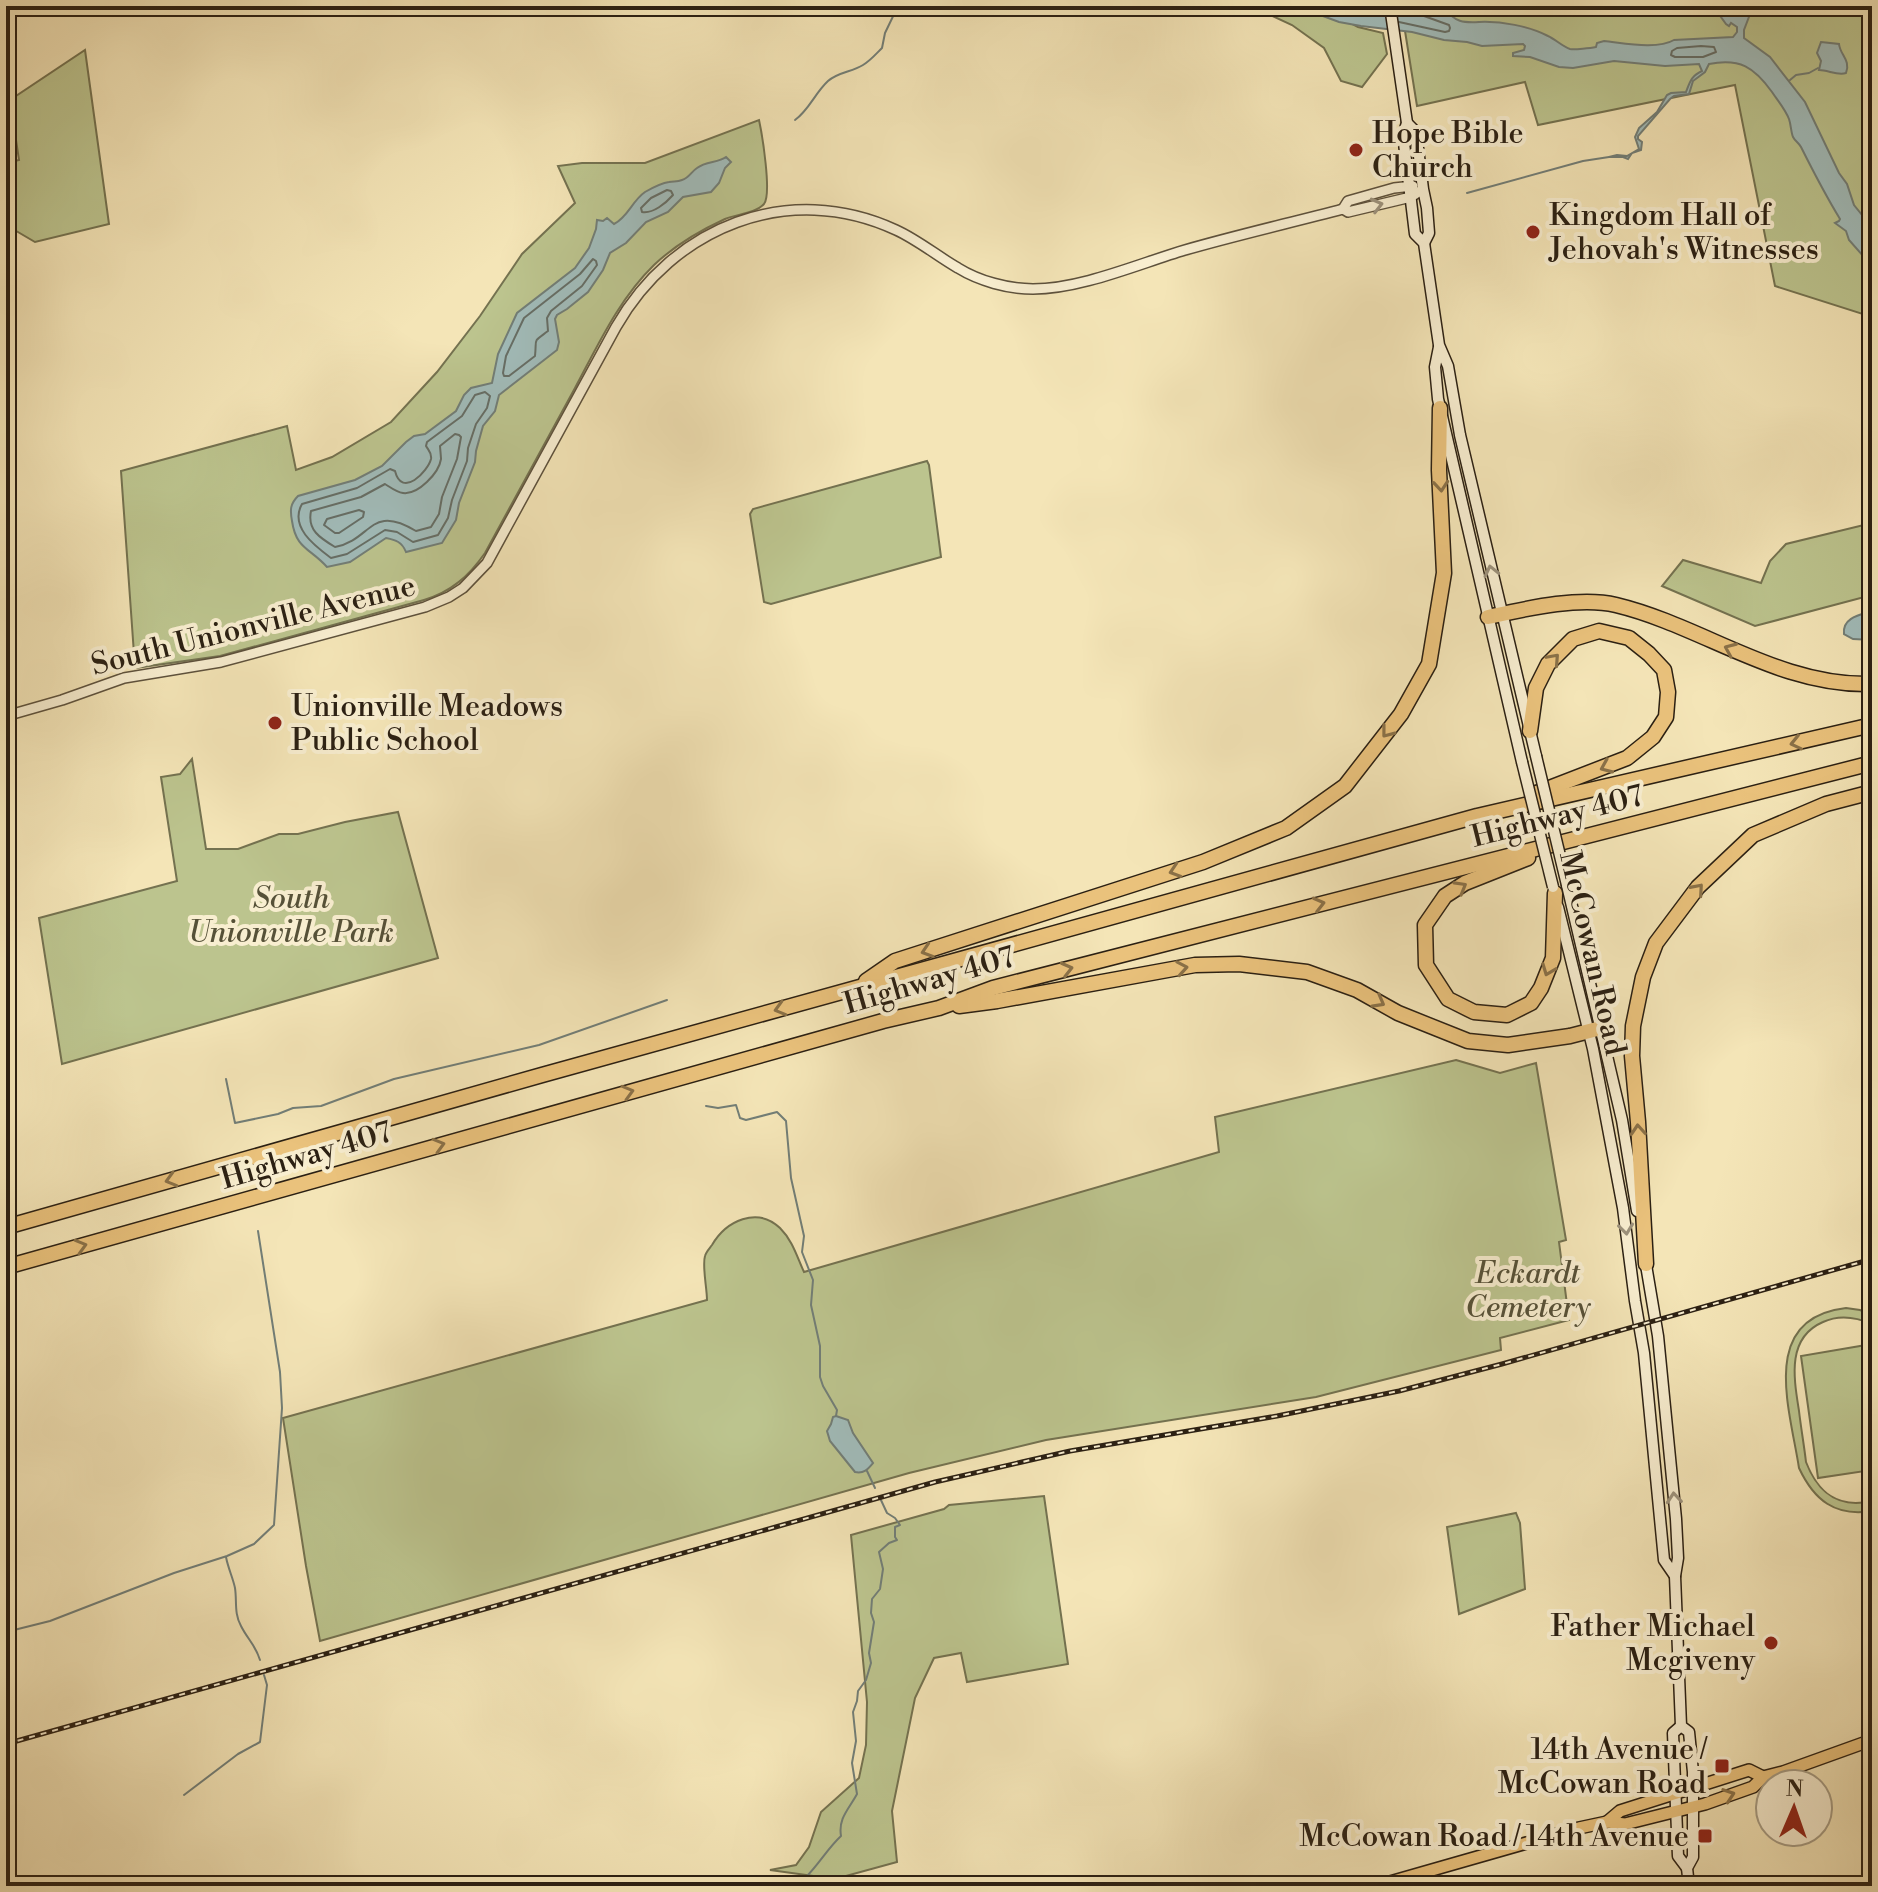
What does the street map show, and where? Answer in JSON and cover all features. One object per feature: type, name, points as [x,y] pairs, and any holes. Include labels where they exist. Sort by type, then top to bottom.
[{"type":"highway","points":[[855,988],[895,961],[1203,862],[1286,828],[1345,786],[1401,714],[1429,664],[1444,573],[1439,470],[1440,408]]},
{"type":"highway","points":[[1495,616],[1565,602],[1613,604],[1671,623],[1734,652],[1803,677],[1855,685],[1872,684]]},
{"type":"highway","points":[[1497,811],[1627,758],[1653,737],[1666,717],[1668,692],[1664,670],[1629,638],[1599,631],[1573,639],[1548,664],[1536,688],[1530,731]]},
{"type":"highway","name":"Highway 407","points":[[6,1227],[1497,811],[1872,725]]},
{"type":"highway","name":"Highway 407","points":[[6,1267],[883,1021],[939,1008],[993,988],[1872,763]]},
{"type":"highway","points":[[1646,1264],[1633,1026],[1643,977],[1656,943],[1698,887],[1753,835],[1826,804],[1872,792]]},
{"type":"highway","points":[[1559,888],[1553,958],[1531,1003],[1507,1015],[1474,1012],[1448,999],[1426,965],[1425,925],[1445,896],[1465,883],[1575,838]]},
{"type":"highway","points":[[939,1008],[997,1001],[1195,965],[1239,964],[1307,972],[1357,990],[1398,1013],[1468,1041],[1508,1045],[1595,1029]]},
{"type":"main road","name":"McCowan Road","points":[[1390,6],[1407,123],[1403,135],[1415,234],[1424,243]]},
{"type":"main road","name":"McCowan Road","points":[[1407,123],[1416,132],[1429,233],[1424,243],[1439,345],[1448,366],[1522,762],[1622,1120],[1658,1336],[1673,1489],[1678,1558],[1675,1576],[1681,1726]]},
{"type":"main road","name":"McCowan Road","points":[[1439,345],[1435,367],[1440,408],[1495,616],[1530,731],[1559,888]]},
{"type":"main road","name":"McCowan Road","points":[[1595,1029],[1644,1353],[1664,1560],[1675,1576]]},
{"type":"main road","name":"McCowan Road","points":[[1681,1726],[1689,1732],[1693,1788],[1693,1857],[1687,1868]]},
{"type":"main road","name":"McCowan Road","points":[[1681,1726],[1673,1733],[1678,1856],[1687,1868],[1689,1886]]},
{"type":"main road","points":[[1794,1768],[1872,1740]]},
{"type":"main road","points":[[1607,1822],[1620,1811],[1749,1770],[1754,1772]]},
{"type":"main road","points":[[1376,1886],[1579,1828],[1607,1822],[1625,1824],[1677,1811],[1754,1786]]},
{"type":"street","points":[[1410,191],[1423,189]]},
{"type":"street","name":"South Unionville Avenue","points":[[6,716],[124,678],[221,662],[412,611],[440,602],[457,592],[476,577],[493,554],[635,296],[682,251],[705,236],[737,222],[784,211],[852,215],[905,234],[973,275],[1004,285],[1037,289],[1076,284],[1215,241],[1343,209],[1348,201],[1410,191]]},
{"type":"green space","points":[[1251,6],[1319,6],[1358,27],[1383,33],[1387,54],[1362,87],[1341,81],[1324,48],[1292,25]]},
{"type":"green space","points":[[1401,6],[1872,6],[1872,317],[1775,286],[1735,85],[1538,125],[1525,82],[1417,106]]},
{"type":"green space","points":[[85,50],[109,224],[35,242],[6,225],[6,163],[19,160],[10,100]]},
{"type":"green space","points":[[759,120],[767,177],[764,204],[751,212],[706,228],[662,258],[642,278],[610,323],[485,553],[466,576],[443,593],[424,600],[220,656],[135,668],[121,471],[287,426],[296,470],[332,457],[391,422],[437,372],[522,254],[575,203],[558,166],[645,163]]},
{"type":"green space","points":[[927,461],[941,557],[771,604],[764,602],[750,514],[753,509]]},
{"type":"green space","points":[[1872,523],[1872,595],[1755,626],[1662,586],[1683,560],[1761,583],[1770,561],[1786,544]]},
{"type":"green space","name":"South Unionville Park","points":[[192,759],[206,849],[238,849],[279,834],[298,834],[398,812],[438,958],[62,1064],[39,918],[177,881],[161,777],[180,774]]},
{"type":"green space","name":"Eckardt Cemetery","points":[[1456,1060],[1500,1073],[1536,1063],[1566,1240],[1559,1242],[1569,1320],[1500,1338],[1501,1350],[1316,1397],[1046,1440],[909,1473],[320,1641],[283,1418],[707,1300],[705,1255],[725,1229],[743,1219],[762,1218],[780,1228],[804,1272],[1219,1152],[1215,1117]]},
{"type":"green space","points":[[1846,1308],[1872,1315],[1872,1324],[1842,1317],[1811,1329],[1798,1349],[1795,1386],[1806,1462],[1811,1473],[1831,1496],[1849,1503],[1872,1501],[1872,1511],[1847,1511],[1827,1504],[1819,1497],[1799,1468],[1790,1420],[1786,1370],[1790,1347],[1800,1329],[1818,1315]]},
{"type":"green space","points":[[1872,1344],[1872,1470],[1818,1478],[1801,1356]]},
{"type":"green space","points":[[1044,1496],[1068,1664],[967,1682],[961,1653],[934,1658],[915,1698],[892,1811],[897,1862],[835,1879],[770,1870],[796,1865],[809,1847],[821,1812],[859,1778],[866,1745],[867,1702],[851,1535],[949,1505]]},
{"type":"green space","points":[[1516,1513],[1520,1523],[1525,1589],[1459,1614],[1447,1527]]},
{"type":"water","points":[[1296,6],[1372,9],[1420,6],[1441,14],[1446,9],[1460,21],[1524,27],[1575,49],[1596,47],[1597,43],[1604,41],[1650,45],[1674,40],[1733,37],[1737,27],[1726,24],[1713,6],[1763,6],[1752,9],[1744,38],[1770,57],[1805,102],[1847,184],[1854,205],[1872,233],[1872,266],[1849,240],[1846,231],[1835,223],[1840,219],[1793,137],[1783,108],[1765,83],[1745,66],[1729,62],[1709,64],[1705,72],[1693,81],[1689,94],[1670,99],[1638,136],[1642,142],[1641,150],[1632,153],[1639,149],[1635,137],[1639,128],[1657,112],[1667,95],[1686,92],[1693,77],[1702,71],[1699,64],[1665,66],[1614,61],[1573,68],[1559,67],[1530,57],[1513,56],[1513,53],[1524,50],[1523,44],[1482,46],[1444,40],[1412,32],[1339,22]]},
{"type":"water","points":[[1821,42],[1839,44],[1847,65],[1846,73],[1819,70],[1821,61],[1817,53]]},
{"type":"water","points":[[726,157],[731,162],[711,192],[683,197],[668,212],[646,222],[626,243],[610,253],[588,292],[557,315],[557,350],[499,395],[495,411],[483,426],[456,520],[442,543],[406,552],[398,542],[386,538],[350,562],[327,567],[300,543],[291,514],[298,496],[355,480],[382,466],[414,436],[425,434],[456,411],[471,388],[492,383],[498,354],[517,313],[575,268],[589,248],[597,220],[607,218],[614,224],[645,192],[663,183],[684,179],[701,166]]},
{"type":"water","points":[[1872,611],[1872,640],[1853,639],[1844,634],[1849,621]]},
{"type":"water","points":[[836,1416],[848,1420],[873,1463],[866,1470],[855,1472],[830,1441],[827,1431]]},
{"type":"waterway","points":[[795,120],[828,81],[863,65],[882,48],[885,33],[898,6]]},
{"type":"waterway","points":[[1790,80],[1818,68]]},
{"type":"waterway","points":[[1467,193],[1583,161],[1609,157]]},
{"type":"waterway","points":[[226,1079],[235,1123],[293,1108],[321,1106],[394,1079],[539,1045],[667,1000]]},
{"type":"waterway","points":[[706,1106],[736,1105],[740,1118],[746,1120],[777,1112],[786,1121],[791,1178],[804,1236],[802,1252],[813,1280],[811,1305],[820,1346],[820,1377],[837,1410],[836,1416]]},
{"type":"waterway","points":[[6,1632],[50,1621],[227,1556],[254,1544],[274,1525],[282,1408],[280,1372],[258,1231]]},
{"type":"waterway","points":[[867,1471],[875,1488]]},
{"type":"waterway","points":[[806,1877],[841,1836],[843,1819],[857,1794],[852,1763],[856,1741],[853,1712],[858,1691],[866,1680],[871,1663],[872,1599],[880,1589],[883,1569],[879,1552],[897,1540],[895,1527],[900,1525],[887,1513],[880,1498]]},
{"type":"waterway","points":[[226,1557],[235,1588],[239,1621],[260,1660]]},
{"type":"waterway","points":[[184,1795],[238,1754],[260,1742],[267,1685],[264,1675]]},
{"type":"railway","points":[[6,1744],[935,1482],[1070,1451],[1277,1416],[1399,1391],[1872,1259]]},
{"type":"place","name":"Hope Bible Church","points":[[1356,150]]},
{"type":"place","name":"Kingdom Hall of Jehovah's Witnesses","points":[[1533,232]]},
{"type":"place","name":"Unionville Meadows Public School","points":[[275,723]]},
{"type":"place","name":"Father Michael Mcgiveny","points":[[1771,1643]]},
{"type":"place","name":"14th Avenue / McCowan Road","points":[[1722,1766]]},
{"type":"place","name":"McCowan Road / 14th Avenue","points":[[1705,1836]]}]
